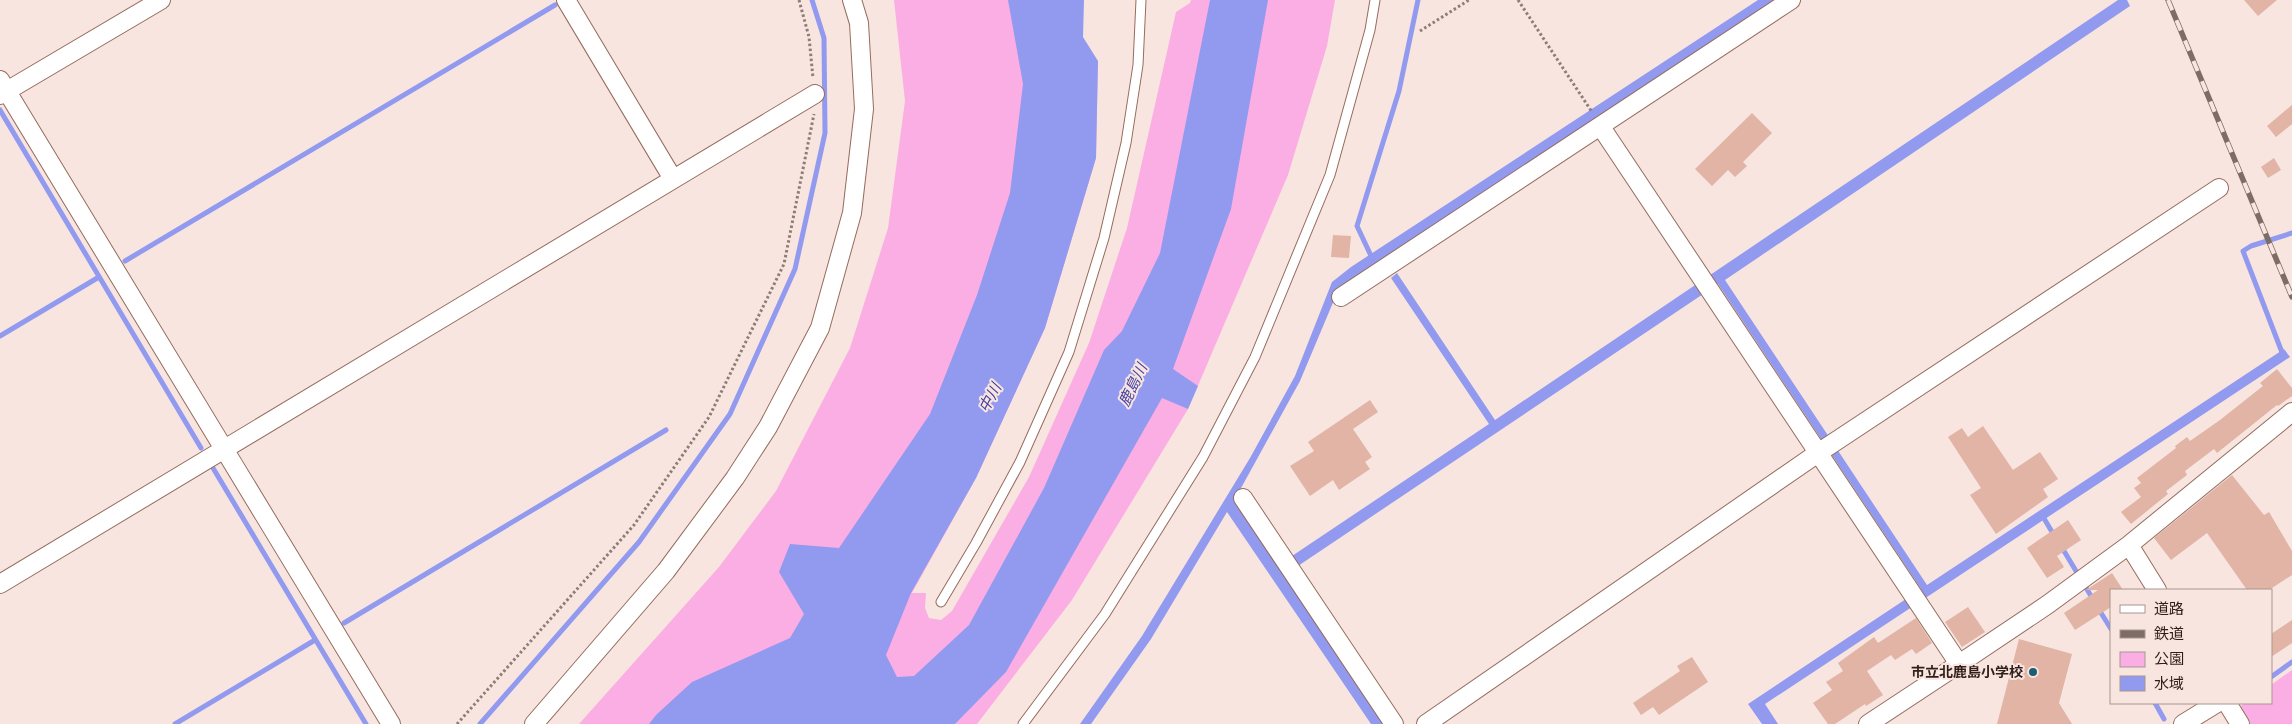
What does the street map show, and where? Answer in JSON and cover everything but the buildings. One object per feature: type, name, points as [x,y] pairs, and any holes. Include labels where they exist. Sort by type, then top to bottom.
[{"type":"street","points":[[160,0],[2,88],[391,724]]},
{"type":"street","points":[[566,0],[673,179]]},
{"type":"street","points":[[534,724],[666,571],[735,478],[768,427],[820,328],[852,213],[864,108],[858,22],[852,0]]},
{"type":"street","points":[[1341,297],[1791,0]]},
{"type":"street","points":[[0,584],[815,94]]},
{"type":"street","points":[[1601,127],[1959,664]]},
{"type":"street","points":[[1426,724],[1838,440],[2219,188]]},
{"type":"street","points":[[1868,724],[1959,664],[2129,545],[2292,412]]},
{"type":"street","points":[[1243,498],[1394,724]]},
{"type":"street","points":[[2129,545],[2156,589]]},
{"type":"street","points":[[2183,724],[2229,710]]},
{"type":"lane","points":[[941,602],[1020,462],[1069,352],[1104,238],[1126,143],[1138,65],[1141,0]]},
{"type":"lane","points":[[1024,724],[1105,614],[1203,458],[1255,356],[1330,175],[1370,30],[1375,0]]},
{"type":"path","points":[[457,724],[634,525],[709,417],[784,264],[814,125],[815,94],[809,37],[799,0]]},
{"type":"path","points":[[1420,31],[1469,0]]},
{"type":"path","points":[[1518,0],[1588,106]]},
{"type":"green space","points":[[894,0],[1056,0],[1060,73],[866,597],[692,724],[579,724],[719,567],[776,491],[850,348],[888,228],[905,101]]},
{"type":"green space","points":[[1191,0],[1224,0],[1179,247],[971,655],[805,724],[1098,61],[1096,158],[1045,328],[976,478],[912,593],[926,593],[925,608],[929,618],[941,620],[952,611],[1029,477],[1089,343],[1127,228],[1176,12],[1190,3]]},
{"type":"green space","points":[[1252,0],[1335,0],[1327,46],[1288,175],[1188,409],[1072,600],[977,724],[945,724],[1137,399]]},
{"type":"green space","points":[[2292,670],[2292,724],[2249,724],[2238,708],[2244,704],[2272,704],[2272,684]]},
{"type":"water","points":[[1008,0],[1084,0],[1083,37],[1098,61],[1096,158],[1045,328],[976,478],[911,593],[886,655],[897,677],[914,676],[969,625],[1044,488],[1104,350],[1122,331],[1160,253],[1210,0],[1268,0],[1231,209],[1173,369],[1198,386],[1188,409],[1162,398],[1006,672],[955,724],[649,724],[656,715],[692,682],[790,638],[804,614],[779,572],[790,544],[839,548],[930,414],[977,295],[1010,193],[1023,84]]},
{"type":"water","points":[[1758,0],[1779,0],[1337,293],[1300,381],[1235,499],[1387,724],[1371,724],[1227,512],[1151,639],[1091,724],[1080,724],[1142,636],[1250,458],[1295,376],[1332,282],[1351,267]]},
{"type":"water","points":[[2118,0],[2127,0],[2130,6],[1725,280],[1927,585],[2284,349],[2290,357],[1765,704],[1778,724],[1762,724],[1748,704],[1921,589],[1718,284],[1298,566],[1292,556],[1489,424],[1391,278],[1397,273],[1495,420]]},
{"type":"waterway","points":[[480,724],[639,542],[730,414],[795,269],[825,133],[824,38],[812,0]]},
{"type":"waterway","points":[[1373,260],[1357,226],[1399,91],[1418,0]]},
{"type":"waterway","points":[[125,261],[555,5]]},
{"type":"waterway","points":[[0,110],[201,448]]},
{"type":"waterway","points":[[2283,355],[2243,251],[2251,246],[2292,233]]},
{"type":"waterway","points":[[0,336],[99,277]]},
{"type":"waterway","points":[[344,623],[666,430]]},
{"type":"waterway","points":[[213,468],[366,724]]},
{"type":"waterway","points":[[2042,515],[2055,537]]},
{"type":"waterway","points":[[2061,546],[2094,601]]},
{"type":"waterway","points":[[2098,608],[2110,627]]},
{"type":"waterway","points":[[175,724],[315,640]]},
{"type":"waterway","points":[[2272,676],[2292,662]]},
{"type":"waterway","points":[[2156,704],[2164,719]]},
{"type":"railway","points":[[2168,0],[2292,297]]},
{"type":"place","name":"市立北鹿島小学校","points":[[2033,672]]},
{"type":"water label","name":"鹿島川","points":[[1133,385]]},
{"type":"water label","name":"中川","points":[[990,398]]}]
